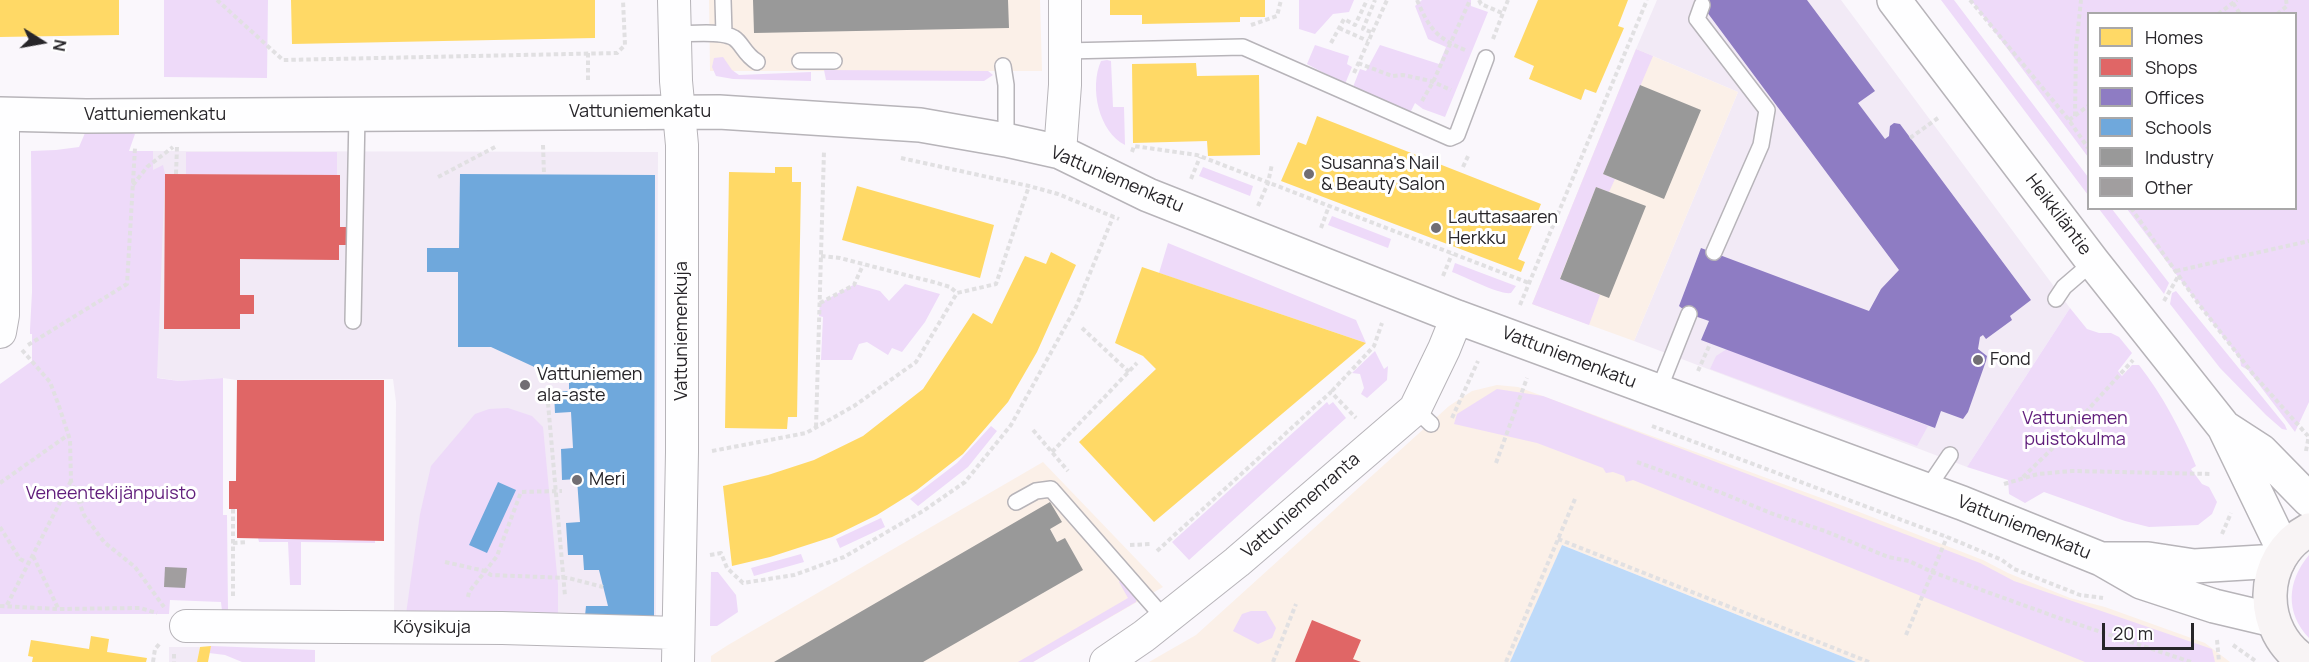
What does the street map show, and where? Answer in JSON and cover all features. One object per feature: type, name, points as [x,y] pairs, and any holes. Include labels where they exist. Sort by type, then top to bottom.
[{"type":"main road","points":[[2306,662],[2284,642],[2273,620],[2270,608],[2270,584],[2281,556],[2292,542],[2309,530]]},
{"type":"street","name":"Vattuniemenkuja","points":[[674,0],[676,81],[680,111],[682,452],[678,648]]},
{"type":"street","points":[[1060,152],[1065,85],[1065,0]]},
{"type":"street","name":"Heikkiläntie","points":[[1894,0],[2093,262],[2224,427],[2281,556]]},
{"type":"street","name":"Vattuniemenkatu","points":[[2,114],[680,111],[762,113],[920,125],[1060,152],[1148,195],[1457,317],[1927,489],[2101,559],[2141,582],[2165,592],[2273,620]]},
{"type":"street","points":[[0,332],[3,315],[2,114]]},
{"type":"street","name":"Vattuniemenranta","points":[[1106,662],[1144,636],[1237,562],[1377,440],[1423,417],[1457,317]]},
{"type":"street","name":"Heikkiläntie","points":[[2224,427],[2261,451],[2309,500]]},
{"type":"street","name":"Vattuniemenkatu","points":[[2101,559],[2148,560],[2194,566],[2281,556]]},
{"type":"street","name":"Köysikuja","points":[[178,622],[245,621],[661,631],[678,648]]},
{"type":"lane","points":[[723,0],[724,34]]},
{"type":"lane","points":[[1702,5],[1697,19],[1767,110],[1761,145],[1714,252]]},
{"type":"lane","points":[[675,34],[724,34],[735,38],[747,56],[757,62]]},
{"type":"lane","points":[[1065,51],[1243,47],[1450,138],[1457,135],[1486,58]]},
{"type":"lane","points":[[800,62],[834,61]]},
{"type":"lane","points":[[1003,66],[1006,85],[1006,140]]},
{"type":"lane","points":[[353,321],[357,114]]},
{"type":"lane","points":[[2056,299],[2064,286],[2093,262]]},
{"type":"lane","points":[[1658,392],[1689,314]]},
{"type":"lane","points":[[1927,489],[1950,455]]},
{"type":"lane","points":[[1016,502],[1036,490],[1051,489],[1165,619]]},
{"type":"path","points":[[217,0],[283,60],[617,53],[625,45],[623,0]]},
{"type":"path","points":[[1331,43],[1344,19],[1355,25],[1367,0]]},
{"type":"path","points":[[1371,32],[1363,29],[1375,0]]},
{"type":"path","points":[[1345,93],[1387,0]]},
{"type":"path","points":[[1417,0],[1433,32],[1451,44],[1486,58],[1508,0]]},
{"type":"path","points":[[1410,120],[1433,82],[1470,0]]},
{"type":"path","points":[[1479,0],[1481,4],[1503,13]]},
{"type":"path","points":[[1520,305],[1647,0]]},
{"type":"path","points":[[1970,0],[2069,120],[2087,147]]},
{"type":"path","points":[[2075,116],[2076,48],[2080,0]]},
{"type":"path","points":[[2280,12],[2287,6],[2286,0]]},
{"type":"path","points":[[2221,12],[2235,1]]},
{"type":"path","points":[[1339,28],[1368,41]]},
{"type":"path","points":[[588,53],[588,87]]},
{"type":"path","points":[[1358,63],[1392,76],[1403,75],[1433,82],[1470,98]]},
{"type":"path","points":[[2069,120],[2087,107]]},
{"type":"path","points":[[1910,138],[1938,118]]},
{"type":"path","points":[[136,141],[128,284],[22,349],[50,382],[68,435],[71,482],[84,515],[104,542],[135,567],[178,622]]},
{"type":"path","points":[[133,186],[147,167],[177,142],[176,174]]},
{"type":"path","points":[[438,177],[500,144]]},
{"type":"path","points":[[543,145],[544,174]]},
{"type":"path","points":[[1130,155],[1134,146],[1200,157],[1529,283]]},
{"type":"path","points":[[816,427],[822,147]]},
{"type":"path","points":[[1463,167],[1471,148]]},
{"type":"path","points":[[892,157],[1029,186],[1124,220]]},
{"type":"path","points":[[1191,180],[1200,157]]},
{"type":"path","points":[[1258,206],[1268,183],[1272,164]]},
{"type":"path","points":[[821,256],[840,258],[944,285],[957,293],[996,284],[1029,186]]},
{"type":"path","points":[[1320,229],[1329,206]]},
{"type":"path","points":[[2132,210],[2253,374],[2309,435],[2304,459]]},
{"type":"path","points":[[679,557],[721,553],[727,568],[743,583],[794,575],[854,552],[923,512],[965,482],[1011,425],[1076,307],[1113,217]]},
{"type":"path","points":[[2178,273],[2309,241]]},
{"type":"path","points":[[1443,276],[1452,254]]},
{"type":"path","points":[[820,303],[854,285],[863,265]]},
{"type":"path","points":[[2161,308],[2178,273]]},
{"type":"path","points":[[682,452],[706,452],[806,433],[854,406],[916,362],[957,293]]},
{"type":"path","points":[[1372,319],[1393,328]]},
{"type":"path","points":[[1157,551],[1332,392],[1374,346],[1382,323]]},
{"type":"path","points":[[1082,328],[1129,372]]},
{"type":"path","points":[[1698,371],[1710,344]]},
{"type":"path","points":[[2022,478],[2055,446],[2124,368],[2140,354]]},
{"type":"path","points":[[1449,425],[1478,361],[1486,364]]},
{"type":"path","points":[[1052,452],[1137,363]]},
{"type":"path","points":[[1519,376],[1538,382]]},
{"type":"path","points":[[1496,463],[1527,378]]},
{"type":"path","points":[[1332,392],[1377,440]]},
{"type":"path","points":[[548,403],[565,596]]},
{"type":"path","points":[[1648,424],[1947,537],[2002,560],[2014,569],[2080,595],[2108,599]]},
{"type":"path","points":[[0,483],[68,435]]},
{"type":"path","points":[[1637,462],[1773,514],[1825,531],[1864,548],[1909,561],[1932,572],[2191,662]]},
{"type":"path","points":[[2004,484],[2038,474],[2072,471],[2215,474]]},
{"type":"path","points":[[7,605],[71,482]]},
{"type":"path","points":[[466,628],[469,592],[497,556],[521,492],[562,491]]},
{"type":"path","points":[[79,502],[99,496]]},
{"type":"path","points":[[1506,662],[1575,499]]},
{"type":"path","points":[[2221,540],[2222,532],[2231,513],[2241,508]]},
{"type":"path","points":[[232,509],[233,543],[245,621]]},
{"type":"path","points":[[0,527],[20,559],[28,563]]},
{"type":"path","points":[[1906,635],[1947,537]]},
{"type":"path","points":[[1558,538],[1869,662]]},
{"type":"path","points":[[233,543],[248,542]]},
{"type":"path","points":[[1136,545],[1152,544]]},
{"type":"path","points":[[32,555],[58,609]]},
{"type":"path","points":[[445,562],[485,571],[491,575],[564,578],[603,587]]},
{"type":"path","points":[[1273,662],[1296,604]]},
{"type":"path","points":[[0,606],[58,609],[140,608],[178,622]]},
{"type":"path","points":[[2219,662],[2216,633],[2257,662]]},
{"type":"shaded area","points":[[709,0],[1040,0],[1042,71],[710,71]]},
{"type":"shaded area","points":[[1657,0],[1841,0],[2070,308],[1967,467],[1634,341],[1738,92],[1636,49]]},
{"type":"shaded area","points":[[1636,49],[1738,92],[1634,341],[1532,304]]},
{"type":"shaded area","points":[[153,151],[658,152],[656,616],[394,614],[396,402],[393,379],[237,380],[223,378],[179,381],[153,377]]},
{"type":"shaded area","points":[[1497,385],[1518,387],[1854,510],[1983,560],[2008,573],[2070,598],[2105,607],[2205,643],[2230,662],[1856,662],[1562,545],[1510,662],[1149,662],[1196,635],[1449,406],[1472,391]]},
{"type":"shaded area","points":[[1043,462],[1163,587],[1033,662],[711,662],[711,656],[728,645]]},
{"type":"shaded area","points":[[169,647],[200,647],[197,662],[169,662]]},
{"type":"green space","points":[[164,0],[268,0],[267,78],[164,77]]},
{"type":"green space","points":[[1299,0],[1354,0],[1349,12],[1333,14],[1315,34],[1299,29]]},
{"type":"green space","points":[[1422,0],[1471,0],[1471,6],[1488,12],[1445,117],[1423,109],[1415,103],[1410,113],[1353,87],[1360,69],[1366,71],[1380,45],[1439,64],[1446,47],[1428,39],[1415,6]]},
{"type":"green space","points":[[1941,0],[1954,0],[2087,176],[2087,194]]},
{"type":"green space","points":[[1971,0],[2309,0],[2309,402],[2295,432],[2248,370],[2241,366],[2240,359],[2128,210],[2297,210],[2297,12],[2087,12],[2087,156]]},
{"type":"green space","points":[[1315,45],[1349,56],[1347,64],[1352,67],[1345,84],[1307,64]]},
{"type":"green space","points":[[1636,49],[1653,56],[1603,174],[1615,179],[1609,192],[1596,187],[1560,278],[1600,295],[1589,325],[1532,304]]},
{"type":"green space","points":[[723,57],[732,70],[739,75],[811,72],[811,81],[733,79],[716,76],[712,67],[714,58]]},
{"type":"green space","points":[[1101,61],[1111,61],[1113,107],[1124,107],[1125,145],[1116,139],[1103,120],[1096,96]]},
{"type":"green space","points":[[824,70],[988,71],[993,75],[984,81],[826,80]]},
{"type":"green space","name":"Veneentekijänpuisto","points":[[124,130],[135,134],[129,151],[153,151],[153,170],[163,165],[165,174],[157,378],[179,381],[223,378],[223,515],[227,515],[228,611],[222,611],[221,602],[170,600],[169,614],[0,614],[0,384],[32,361],[32,334],[30,334],[31,151],[79,147],[85,133]]},
{"type":"green space","points":[[186,152],[337,152],[337,175],[186,174]]},
{"type":"green space","points":[[1203,167],[1253,186],[1250,196],[1199,176]]},
{"type":"green space","points":[[2100,210],[2113,210],[2169,283],[2164,294]]},
{"type":"green space","points":[[1332,216],[1391,239],[1388,248],[1328,225]]},
{"type":"green space","points":[[1168,243],[1356,320],[1366,343],[1159,273]]},
{"type":"green space","points":[[1455,263],[1516,286],[1511,293],[1491,289],[1452,272]]},
{"type":"green space","points":[[855,284],[880,291],[889,301],[905,284],[940,294],[925,322],[902,352],[892,348],[888,355],[867,342],[859,344],[852,360],[821,360],[823,317],[819,316],[820,303]]},
{"type":"green space","points":[[2176,291],[2287,430],[2282,429],[2266,415],[2220,368],[2170,304],[2172,293]]},
{"type":"green space","name":"Vattuniemen puistokulma","points":[[2070,308],[2087,329],[2099,333],[2111,333],[2119,337],[2132,353],[2118,371],[2122,376],[2132,365],[2139,365],[2164,401],[2196,466],[2191,469],[2202,484],[2209,487],[2217,502],[2212,514],[2198,525],[2149,527],[2125,521],[2044,492],[2025,503],[2009,494],[2008,480],[1967,467]]},
{"type":"green space","points":[[1727,349],[1928,426],[1917,446],[1710,369],[1716,356]]},
{"type":"green space","points":[[1375,351],[1384,369],[1388,366],[1387,380],[1367,398],[1361,394],[1364,388],[1360,374],[1352,373]]},
{"type":"green space","points":[[1497,389],[1543,396],[1980,563],[2014,581],[2212,649],[2215,662],[2085,662],[1633,480],[1626,482],[1624,476],[1613,472],[1606,473],[1603,468],[1537,443],[1454,424],[1457,414]]},
{"type":"green space","points":[[1327,402],[1329,405],[1333,402],[1346,418],[1189,560],[1172,542]]},
{"type":"green space","points":[[508,408],[532,416],[543,427],[558,585],[558,616],[406,614],[420,514],[431,466],[475,414],[489,409]]},
{"type":"green space","points":[[991,426],[997,431],[968,467],[918,506],[910,499],[957,463]]},
{"type":"green space","points":[[881,518],[885,527],[840,548],[836,539]]},
{"type":"green space","points":[[258,538],[375,540],[375,543],[301,542],[301,585],[290,585],[288,542],[259,542]]},
{"type":"green space","points":[[801,554],[804,562],[754,576],[751,568]]},
{"type":"green space","points":[[2309,555],[2309,638],[2296,618],[2292,597],[2296,575]]},
{"type":"green space","points":[[711,572],[718,572],[736,595],[738,612],[717,626],[710,626]]},
{"type":"green space","points":[[1121,578],[1137,595],[1136,602],[1033,662],[1018,662],[1128,598],[1119,582]]},
{"type":"green space","points":[[1251,611],[1266,611],[1276,628],[1272,638],[1258,644],[1233,631],[1242,614]]},
{"type":"green space","points":[[211,646],[315,650],[315,662],[242,662],[225,655],[209,653]]},
{"type":"water","points":[[1562,545],[1856,662],[1510,662]]},
{"type":"building: Homes","points":[[0,0],[119,0],[119,35],[0,37]]},
{"type":"building: Homes","points":[[291,0],[595,0],[595,38],[292,44]]},
{"type":"building: Homes","points":[[1110,0],[1265,0],[1265,17],[1240,17],[1240,22],[1142,24],[1142,15],[1110,15]]},
{"type":"building: Homes","points":[[1538,0],[1628,0],[1618,26],[1624,28],[1596,93],[1585,89],[1581,100],[1529,79],[1534,66],[1514,57]]},
{"type":"building: Homes","points":[[1196,63],[1197,76],[1259,75],[1260,155],[1208,156],[1207,141],[1133,143],[1132,64]]},
{"type":"building: Homes","points":[[1317,116],[1541,204],[1518,259],[1525,262],[1521,272],[1281,181],[1298,142],[1306,145]]},
{"type":"building: Homes","points":[[775,167],[792,167],[792,182],[801,182],[797,417],[788,417],[787,429],[725,428],[729,172],[775,173]]},
{"type":"building: Homes","points":[[857,186],[994,225],[980,278],[842,240]]},
{"type":"building: Homes","points":[[1051,252],[1076,265],[1037,352],[1008,402],[963,454],[917,490],[877,515],[832,537],[770,557],[732,566],[723,486],[814,460],[863,436],[923,389],[973,313],[992,324],[1025,256],[1046,264]]},
{"type":"building: Homes","points":[[1142,267],[1366,343],[1154,522],[1079,442],[1156,369],[1143,356],[1115,343]]},
{"type":"building: Homes","points":[[91,636],[109,639],[107,652],[147,658],[146,662],[32,662],[33,657],[28,656],[31,640],[89,649]]},
{"type":"building: Homes","points":[[211,646],[208,662],[197,662],[200,647]]},
{"type":"building: Shops","points":[[165,174],[340,175],[340,227],[350,227],[350,245],[339,245],[339,260],[240,259],[240,295],[254,295],[254,314],[240,314],[240,329],[164,329]]},
{"type":"building: Shops","points":[[237,380],[384,380],[384,541],[237,538],[237,509],[229,509],[229,481],[236,481]]},
{"type":"building: Shops","points":[[1312,620],[1361,640],[1353,659],[1361,662],[1295,662]]},
{"type":"building: Offices","points":[[1698,0],[1807,0],[1875,91],[1858,103],[1885,139],[1889,136],[1890,126],[1894,123],[1900,124],[2031,300],[2010,316],[2012,320],[1986,339],[1983,335],[1980,337],[1978,349],[1987,356],[1986,361],[1968,412],[1963,419],[1941,411],[1935,428],[1701,340],[1709,321],[1689,314],[1679,306],[1701,248],[1869,311],[1881,289],[1899,270]]},
{"type":"building: Schools","points":[[460,174],[655,175],[654,617],[585,616],[586,606],[608,606],[599,570],[584,570],[583,555],[568,555],[566,523],[580,522],[577,479],[562,480],[561,449],[573,448],[571,412],[555,413],[554,392],[569,391],[569,383],[491,347],[458,347],[458,272],[427,272],[427,248],[459,248]]},
{"type":"building: Schools","points":[[498,482],[516,490],[487,553],[469,545]]},
{"type":"building: Industry","points":[[753,0],[1008,0],[1009,28],[754,33]]},
{"type":"building: Industry","points":[[1640,85],[1701,110],[1664,199],[1603,174]]},
{"type":"building: Industry","points":[[1596,187],[1646,206],[1609,298],[1560,279]]},
{"type":"building: Industry","points":[[1050,502],[1062,522],[1050,529],[1057,542],[1065,538],[1083,570],[923,662],[774,662]]},
{"type":"building: Other","points":[[165,567],[187,568],[185,588],[164,587]]},
{"type":"place","name":"Susanna's Nail & Beauty Salon","points":[[1309,174]]},
{"type":"place","name":"Lauttasaaren Herkku","points":[[1436,228]]},
{"type":"place","name":"Fond","points":[[1978,360]]},
{"type":"place","name":"Vattuniemen ala-aste","points":[[525,385]]},
{"type":"place","name":"Meri","points":[[577,480]]}]
